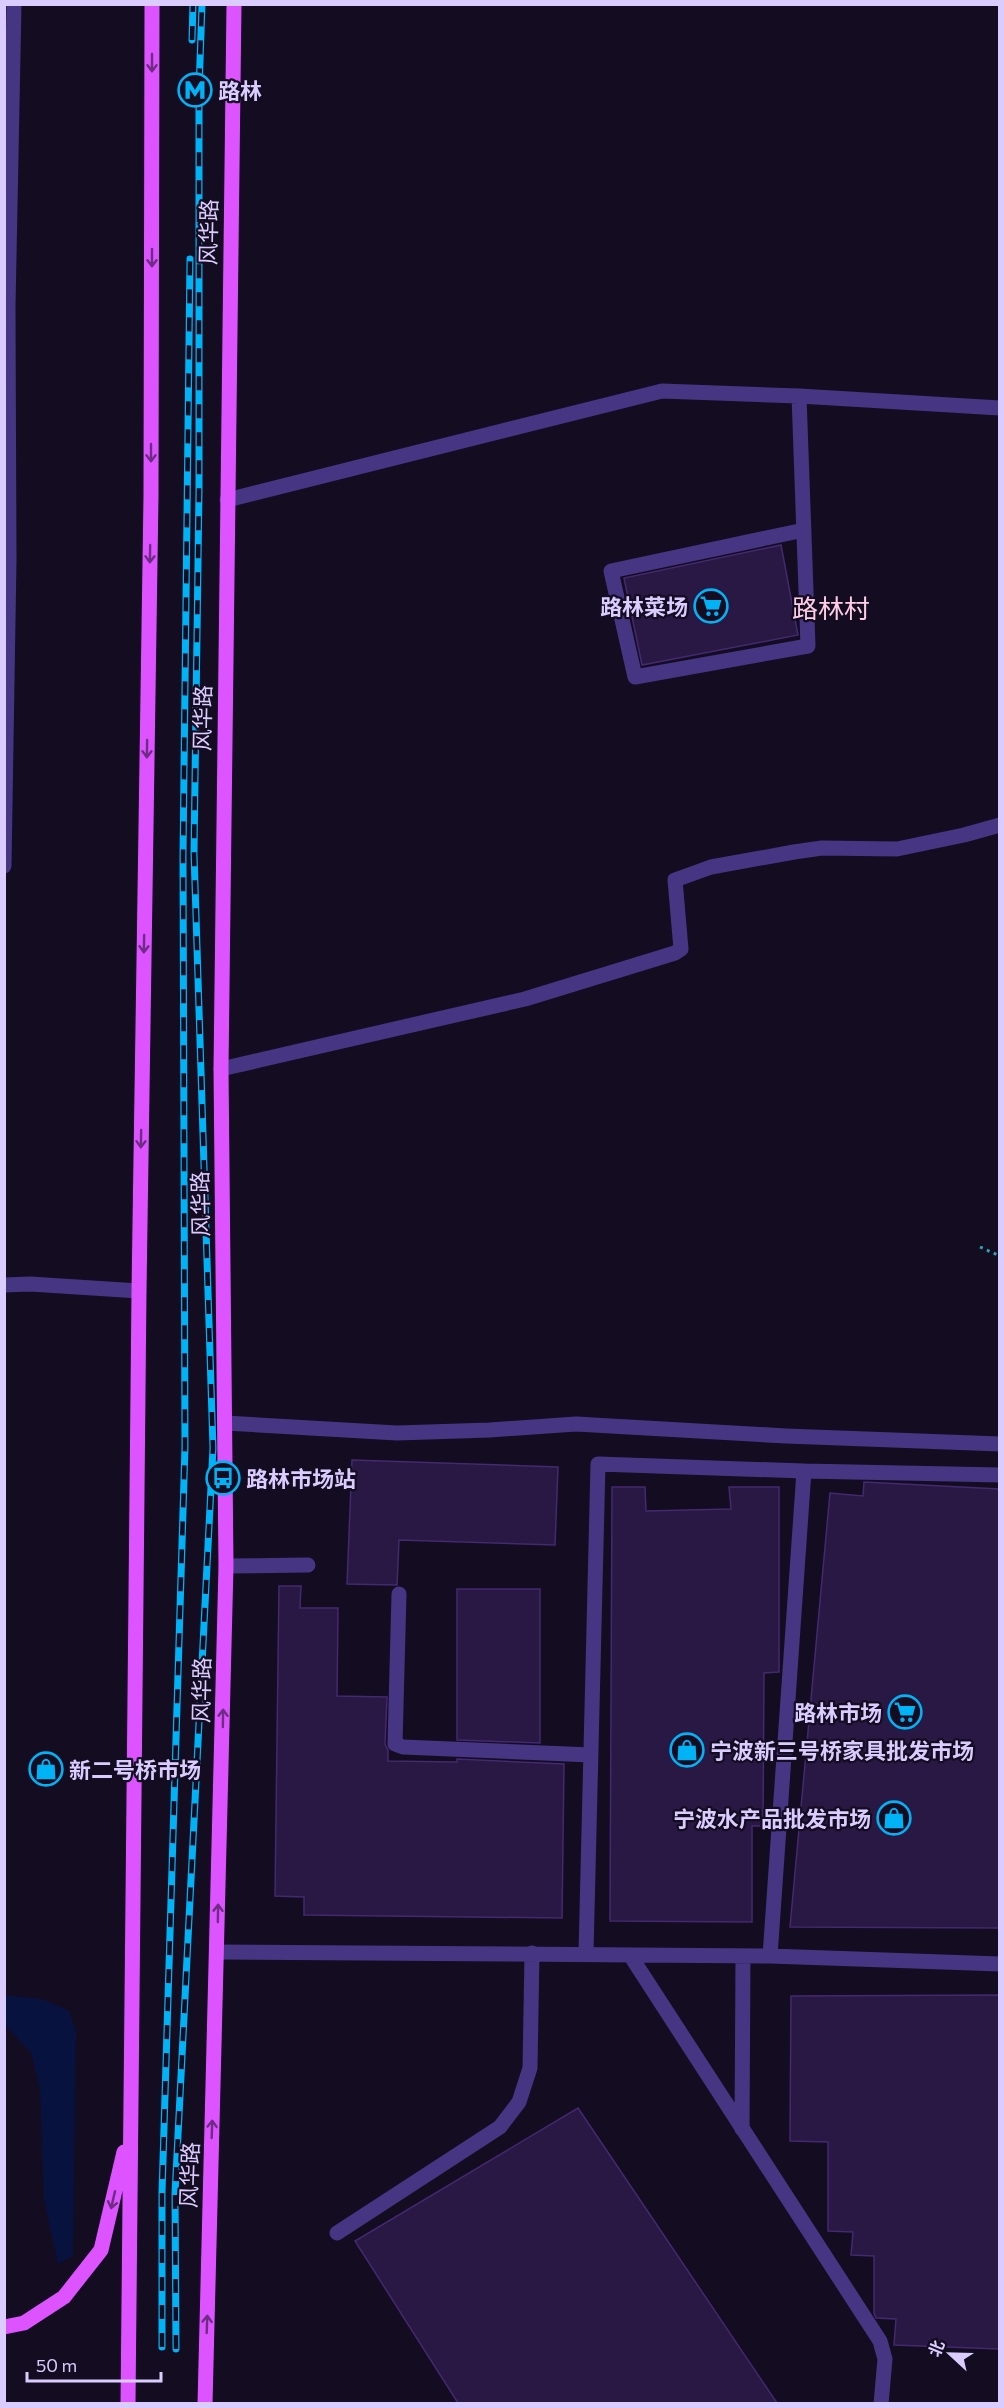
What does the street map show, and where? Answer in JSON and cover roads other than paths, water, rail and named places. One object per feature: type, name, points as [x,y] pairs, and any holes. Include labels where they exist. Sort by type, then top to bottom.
[{"type":"main road","points":[[128,2403],[138,1291],[151,495],[152,4]]},
{"type":"main road","name":"风华路","points":[[205,2403],[226,1566],[221,1069],[234,4]]},
{"type":"main road","points":[[4,2327],[24,2322],[64,2297],[101,2250],[130,2122]]},
{"type":"street","points":[[4,866],[9,560],[6,307],[14,4]]},
{"type":"street","points":[[227,500],[662,391],[799,396],[999,408]]},
{"type":"street","points":[[799,396],[804,530],[808,646],[635,677],[611,571],[804,530]]},
{"type":"street","points":[[221,1069],[525,999],[675,953],[681,949],[675,880],[711,867],[822,849],[897,849],[999,825]]},
{"type":"street","points":[[4,1285],[30,1284],[138,1291]]},
{"type":"street","points":[[225,1423],[398,1433],[576,1424],[786,1436],[999,1444]]},
{"type":"street","points":[[586,1953],[598,1464],[999,1475]]},
{"type":"street","points":[[770,1956],[804,1471]]},
{"type":"street","points":[[226,1566],[308,1565]]},
{"type":"street","points":[[399,1594],[396,1744],[403,1747],[591,1755]]},
{"type":"street","points":[[218,1952],[586,1953],[770,1956],[999,1964]]},
{"type":"street","points":[[337,2233],[500,2127],[519,2102],[530,2068],[532,1953]]},
{"type":"street","points":[[630,1955],[880,2341],[885,2359],[881,2403]]},
{"type":"street","points":[[742,2129],[743,1956]]},
{"type":"railway","points":[[192,40],[193,4]]},
{"type":"railway","points":[[176,2349],[175,2194],[213,1448],[194,853],[199,491],[199,90],[202,4]]},
{"type":"railway","points":[[162,2347],[162,2193],[185,1447],[183,857],[190,259]]},
{"type":"place","name":"路林","points":[[195,90]]},
{"type":"place","name":"路林菜场","points":[[711,606]]},
{"type":"place","name":"路林市场站","points":[[223,1478]]},
{"type":"place","name":"路林市场","points":[[905,1712]]},
{"type":"place","name":"宁波新三号桥家具批发市场","points":[[687,1750]]},
{"type":"place","name":"新二号桥市场","points":[[46,1769]]},
{"type":"place","name":"宁波水产品批发市场","points":[[894,1818]]},
{"type":"district","name":"路林村","points":[[831,607]]}]
